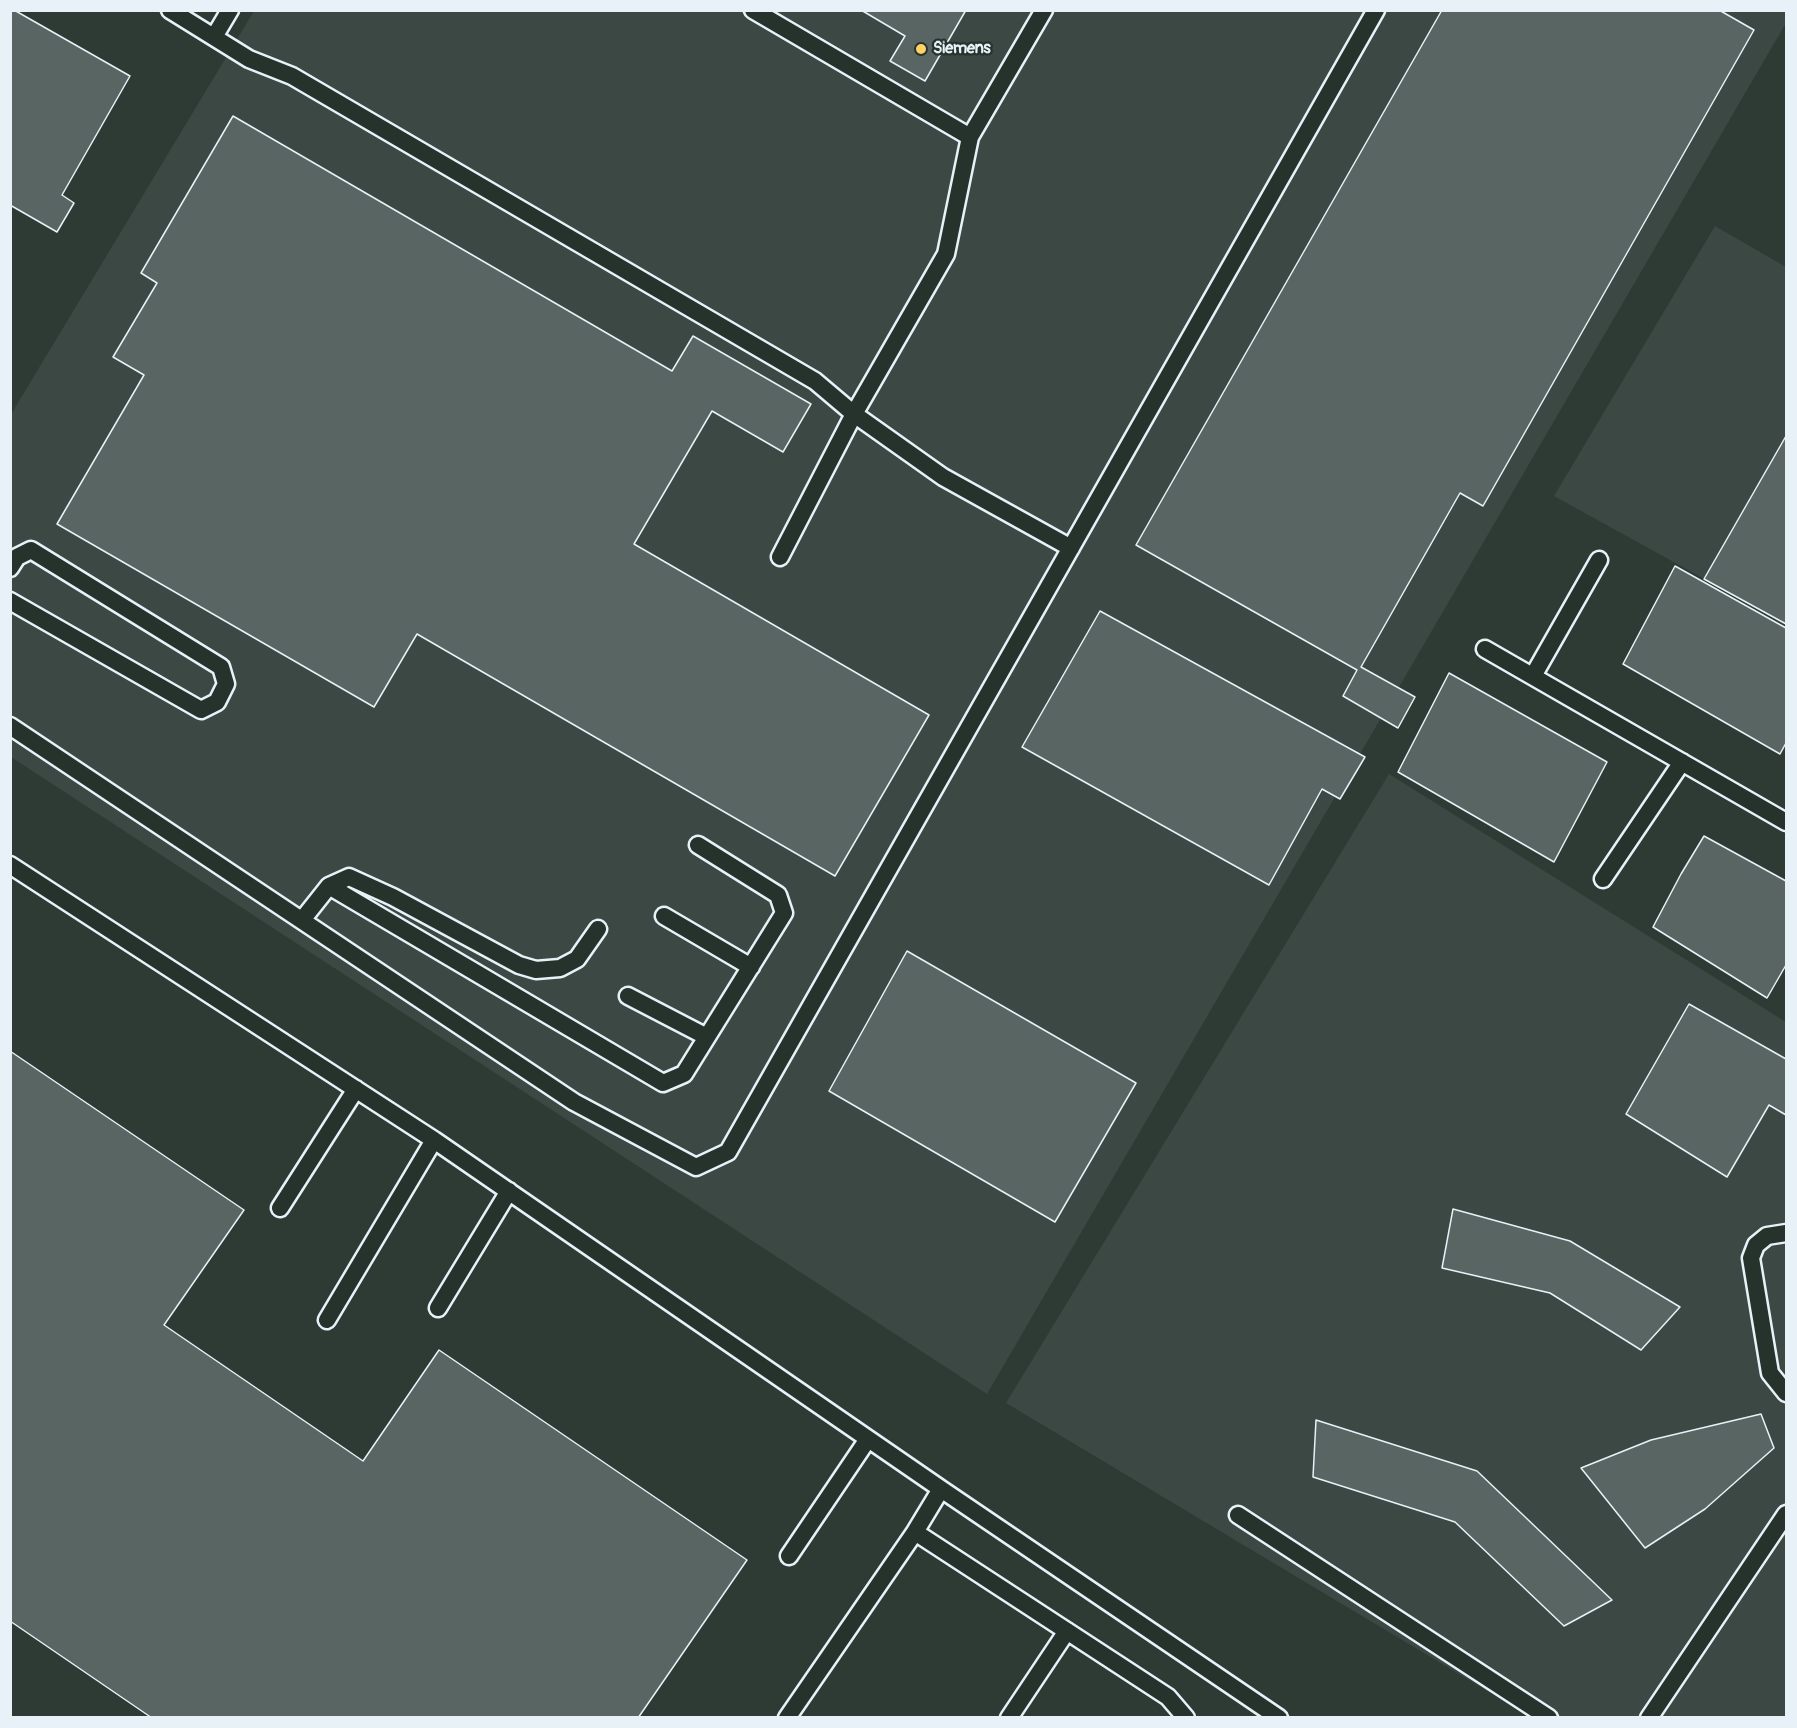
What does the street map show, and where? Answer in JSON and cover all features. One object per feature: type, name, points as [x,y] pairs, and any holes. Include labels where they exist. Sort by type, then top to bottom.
[{"type":"lane","points":[[170,10],[249,59],[292,76],[816,381],[854,414],[943,477],[1071,548]]},
{"type":"lane","points":[[214,37],[230,10]]},
{"type":"lane","points":[[753,10],[970,137]]},
{"type":"lane","points":[[780,556],[854,414],[946,254],[970,137],[1044,10]]},
{"type":"lane","points":[[10,726],[574,1101],[696,1167],[728,1152],[1376,10]]},
{"type":"lane","points":[[10,568],[17,556],[31,550],[221,667],[226,684],[217,702],[201,710],[10,601]]},
{"type":"lane","points":[[1533,676],[1599,560]]},
{"type":"lane","points":[[1485,649],[1786,822]]},
{"type":"lane","points":[[1603,879],[1682,762]]},
{"type":"lane","points":[[329,886],[663,1083],[684,1074],[784,913],[778,895],[698,845]]},
{"type":"lane","points":[[10,865],[434,1140],[941,1489],[1279,1718]]},
{"type":"lane","points":[[302,920],[329,886],[349,877],[393,897],[519,965],[536,970],[560,968],[577,959],[598,929]]},
{"type":"lane","points":[[664,916],[751,967]]},
{"type":"lane","points":[[628,996],[707,1037]]},
{"type":"lane","points":[[280,1208],[356,1089]]},
{"type":"lane","points":[[327,1320],[434,1140]]},
{"type":"lane","points":[[438,1308],[509,1191]]},
{"type":"lane","points":[[1786,1233],[1767,1236],[1756,1245],[1751,1258],[1770,1373],[1786,1393]]},
{"type":"lane","points":[[789,1556],[868,1439]]},
{"type":"lane","points":[[787,1718],[915,1533],[941,1489]]},
{"type":"lane","points":[[1649,1718],[1786,1514]]},
{"type":"lane","points":[[1238,1515],[1550,1718]]},
{"type":"lane","points":[[915,1533],[1168,1697],[1186,1718]]},
{"type":"lane","points":[[1009,1718],[1067,1631]]},
{"type":"shaded area","points":[[254,11],[1786,11],[1786,23],[987,1394],[11,757],[10,416]]},
{"type":"shaded area","points":[[1715,226],[1786,267],[1786,624],[1554,496]]},
{"type":"shaded area","points":[[1389,774],[1786,1022],[1786,1717],[1531,1717],[1006,1403]]},
{"type":"building","points":[[10,10],[14,10],[130,76],[62,195],[74,203],[57,232],[10,205]]},
{"type":"building","name":"Siemens","points":[[861,10],[966,10],[925,81],[890,61],[905,36]]},
{"type":"building","points":[[1442,10],[1719,10],[1754,30],[1483,506],[1460,493],[1361,667],[1415,697],[1398,728],[1343,696],[1357,670],[1136,545]]},
{"type":"building","points":[[233,116],[672,371],[693,336],[811,404],[783,452],[712,411],[634,544],[929,715],[835,876],[417,634],[374,707],[57,524],[144,375],[113,357],[157,283],[141,273]]},
{"type":"building","points":[[1786,436],[1786,624],[1704,579]]},
{"type":"building","points":[[1675,566],[1786,628],[1786,743],[1780,754],[1623,664]]},
{"type":"building","points":[[1100,611],[1365,757],[1340,799],[1322,789],[1269,885],[1022,747]]},
{"type":"building","points":[[1449,673],[1607,762],[1554,862],[1398,772]]},
{"type":"building","points":[[1704,836],[1786,881],[1786,965],[1767,998],[1653,927]]},
{"type":"building","points":[[907,951],[1136,1083],[1055,1222],[829,1091]]},
{"type":"building","points":[[1689,1004],[1786,1059],[1786,1115],[1769,1105],[1727,1177],[1626,1114]]},
{"type":"building","points":[[10,1051],[244,1210],[164,1325],[363,1461],[439,1350],[747,1560],[638,1718],[152,1718],[10,1621]]},
{"type":"building","points":[[1453,1209],[1570,1241],[1680,1307],[1641,1350],[1550,1293],[1442,1268]]},
{"type":"building","points":[[1761,1414],[1774,1448],[1705,1509],[1645,1548],[1581,1468],[1651,1440]]},
{"type":"building","points":[[1316,1420],[1477,1471],[1612,1600],[1564,1626],[1455,1522],[1313,1477]]},
{"type":"place","name":"Siemens","points":[[921,49]]}]
